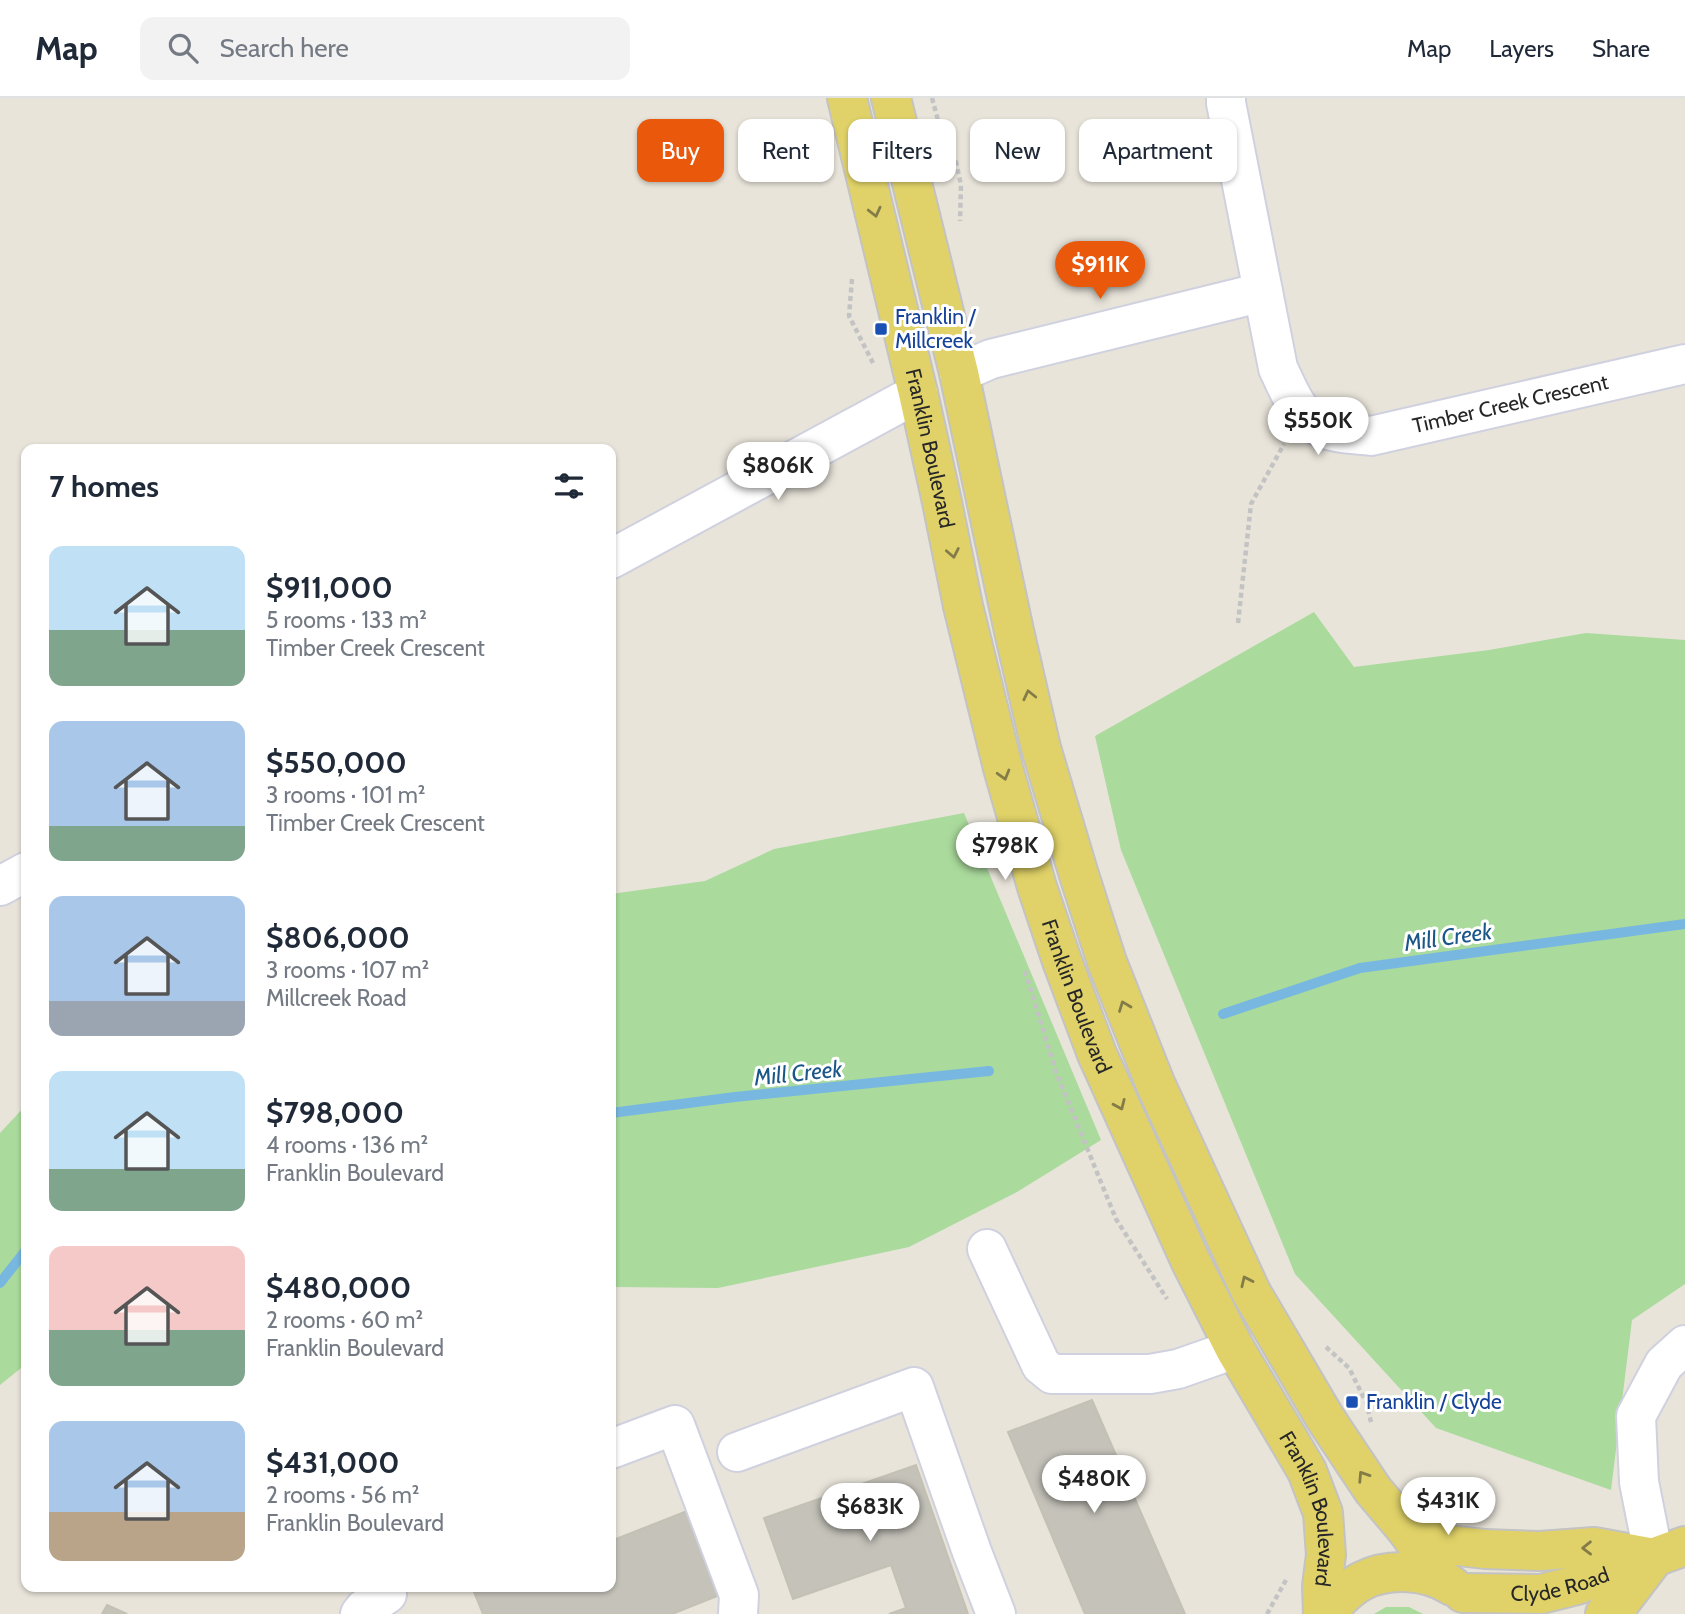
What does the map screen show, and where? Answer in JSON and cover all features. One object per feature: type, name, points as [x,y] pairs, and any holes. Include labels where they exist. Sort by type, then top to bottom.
[{"type":"main road","name":"Franklin Boulevard","points":[[847,98],[943,502],[963,606],[996,741],[1045,912],[1097,1054],[1191,1262],[1235,1349],[1307,1471],[1324,1513],[1324,1614]]},
{"type":"main road","name":"Franklin Boulevard","points":[[891,98],[959,373],[1041,748],[1107,962],[1154,1083],[1251,1292],[1325,1418],[1373,1490],[1463,1596]]},
{"type":"main road","points":[[1406,1529],[1449,1545],[1485,1549],[1541,1551],[1594,1547],[1670,1552]]},
{"type":"main road","name":"Clyde Road","points":[[1324,1614],[1341,1595],[1363,1580],[1390,1572],[1417,1572],[1463,1596],[1541,1594],[1577,1585],[1670,1552]]},
{"type":"main road","name":"Clyde Road","points":[[1605,1614],[1619,1604],[1670,1552]]},
{"type":"street","points":[[1226,98],[1278,368],[1303,414]]},
{"type":"street","points":[[959,373],[990,359],[1263,292]]},
{"type":"street","name":"Timber Creek Crescent","points":[[1303,414],[1317,426],[1342,433],[1371,436],[1685,364]]},
{"type":"street","points":[[616,556],[918,393]]},
{"type":"street","points":[[0,886],[21,875]]},
{"type":"street","points":[[987,1249],[1041,1365],[1052,1374],[1150,1374],[1178,1369],[1235,1349]]},
{"type":"street","points":[[1670,1552],[1639,1482],[1636,1416],[1664,1364],[1685,1345]]},
{"type":"street","points":[[737,1452],[914,1387],[996,1614]]},
{"type":"street","points":[[616,1447],[675,1425],[739,1595],[738,1614]]},
{"type":"path","points":[[932,98],[945,146],[956,162],[961,185],[961,229]]},
{"type":"path","points":[[1238,623],[1251,504],[1278,453],[1303,414]]},
{"type":"path","points":[[1322,1343],[1349,1368],[1366,1402],[1373,1426]]},
{"type":"path","points":[[1412,1478],[1440,1509]]},
{"type":"path","points":[[1267,1614],[1286,1579],[1288,1569]]},
{"type":"green space","points":[[1314,612],[1354,667],[1489,650],[1586,633],[1685,640],[1685,1284],[1632,1320],[1611,1490],[1436,1428],[1295,1274],[1121,850],[1095,736]]},
{"type":"green space","points":[[964,813],[1101,1140],[1017,1192],[909,1247],[718,1288],[616,1287],[616,893],[705,881],[774,849]]},
{"type":"green space","points":[[21,1110],[21,1368],[0,1385],[0,1133]]},
{"type":"green space","points":[[1386,1607],[1409,1607],[1423,1614],[1374,1614]]},
{"type":"building","points":[[1092,1400],[1185,1614],[1085,1614],[1008,1432]]},
{"type":"building","points":[[916,1465],[968,1614],[889,1614],[906,1608],[891,1565],[793,1599],[764,1518]]},
{"type":"building","points":[[692,1509],[725,1593],[672,1614],[483,1614],[474,1592],[616,1592],[616,1539]]},
{"type":"building","points":[[107,1605],[127,1614],[102,1614]]},
{"type":"waterway","name":"Mill Creek","points":[[1223,1014],[1360,968],[1685,924]]},
{"type":"waterway","name":"Mill Creek","points":[[616,1112],[735,1097],[989,1071]]},
{"type":"waterway","name":"Mill Creek","points":[[0,1283],[21,1256]]},
{"type":"place","name":"Franklin / Millcreek","points":[[881,329]]},
{"type":"place","name":"Franklin / Clyde","points":[[1352,1402]]}]
